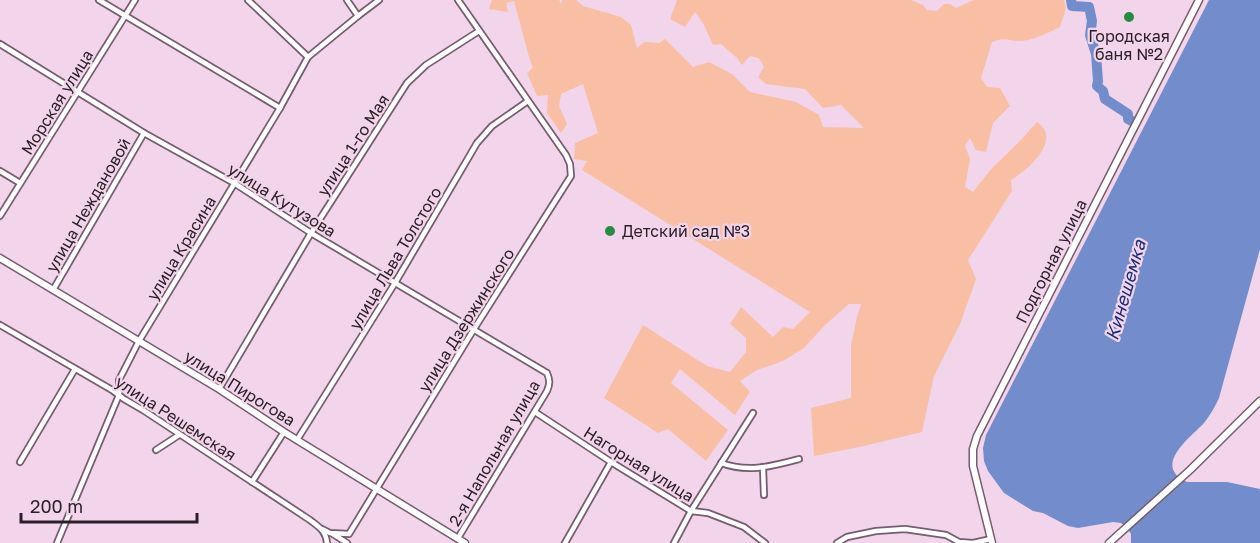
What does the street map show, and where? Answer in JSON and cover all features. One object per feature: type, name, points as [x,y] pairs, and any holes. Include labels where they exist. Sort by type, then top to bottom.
[{"type":"street","points":[[99,0],[280,108]]},
{"type":"street","name":"Морская улица","points":[[0,216],[135,0]]},
{"type":"street","points":[[248,0],[308,57]]},
{"type":"street","points":[[347,0],[358,16]]},
{"type":"street","name":"улица Красина","points":[[57,543],[119,395],[119,380],[139,341],[280,108],[308,57],[379,0]]},
{"type":"street","points":[[458,0],[528,101]]},
{"type":"street","name":"Подгорная улица","points":[[992,541],[973,466],[973,449],[977,436],[1199,0]]},
{"type":"street","name":"улица 1-го Мая","points":[[219,389],[311,233],[407,83],[426,65],[479,30]]},
{"type":"street","points":[[0,53],[2,46]]},
{"type":"street","name":"улица Кутузова","points":[[2,46],[144,133],[234,183],[311,233],[542,369],[547,373],[549,379]]},
{"type":"street","name":"улица Дзержинского","points":[[330,533],[349,534],[474,329],[571,176],[570,164],[566,155],[528,101]]},
{"type":"street","name":"улица Льва Толстого","points":[[297,440],[395,283],[477,143],[492,126],[528,101]]},
{"type":"street","name":"улица Неждановой","points":[[53,290],[144,133]]},
{"type":"street","points":[[0,171],[20,183]]},
{"type":"street","name":"улица Пирогова","points":[[0,258],[219,389],[284,432],[465,543]]},
{"type":"street","name":"улица Решемская","points":[[0,325],[119,395],[321,529],[347,543]]},
{"type":"street","points":[[20,462],[75,369]]},
{"type":"street","name":"2-я Напольная улица","points":[[458,538],[535,412],[549,385],[549,379]]},
{"type":"street","points":[[1109,543],[1190,470],[1260,401]]},
{"type":"street","name":"Нагорная улица","points":[[535,412],[691,511],[708,513],[744,527],[765,543]]},
{"type":"street","points":[[675,543],[691,511],[753,413]]},
{"type":"street","points":[[252,482],[284,432]]},
{"type":"street","points":[[156,450],[179,435]]},
{"type":"street","points":[[721,463],[730,466],[763,468],[799,459]]},
{"type":"street","points":[[565,543],[611,462]]},
{"type":"street","points":[[763,468],[764,495]]},
{"type":"street","points":[[321,529],[326,536],[327,543]]},
{"type":"street","points":[[837,543],[847,537],[866,533],[905,529],[946,535],[959,542],[992,541]]},
{"type":"shaded area","points":[[492,0],[559,0],[562,4],[562,0],[576,0],[583,6],[621,17],[631,25],[637,48],[644,42],[659,43],[665,39],[693,67],[709,62],[732,74],[750,92],[796,102],[819,115],[823,127],[864,128],[841,105],[823,108],[805,89],[766,84],[758,77],[764,67],[759,58],[750,56],[742,65],[721,44],[713,45],[695,12],[685,27],[670,19],[677,0],[911,0],[923,5],[927,10],[937,11],[944,4],[950,4],[956,8],[974,0],[1064,0],[1066,8],[1060,27],[1027,40],[1001,39],[992,42],[981,78],[987,87],[1000,88],[1010,106],[993,123],[986,152],[976,150],[970,138],[965,146],[970,159],[965,187],[973,192],[992,168],[1037,122],[1044,129],[1045,145],[1034,162],[1011,180],[1012,191],[968,260],[976,279],[960,324],[934,376],[922,432],[814,456],[811,408],[851,398],[851,345],[861,304],[849,304],[804,348],[783,361],[757,370],[740,381],[750,392],[735,415],[680,369],[671,383],[728,430],[706,461],[668,429],[658,433],[604,398],[643,325],[707,366],[730,372],[746,352],[746,338],[730,324],[741,307],[773,337],[783,327],[793,329],[810,312],[582,170],[587,161],[574,159],[575,143],[598,133],[583,84],[561,94],[559,106],[567,124],[561,133],[547,113],[548,95],[537,96],[527,73],[533,68],[514,1],[506,3],[508,12],[489,9]]},
{"type":"water","name":"Кинешемка","points":[[1209,0],[1260,0],[1260,249],[1219,398],[1204,423],[1177,452],[1173,460],[1173,468],[1177,475],[1187,482],[1227,482],[1260,489],[1260,543],[1131,543],[1131,534],[1121,523],[1113,522],[1078,528],[1068,526],[1043,513],[1033,511],[1004,493],[988,471],[983,448],[986,435]]},
{"type":"waterway","points":[[1071,0],[1072,6],[1089,7],[1092,21],[1090,35],[1096,54],[1097,86],[1103,91],[1105,99],[1128,114],[1128,119],[1132,121]]},
{"type":"place","name":"Городская баня №2","points":[[1129,17]]},
{"type":"place","name":"Детский сад №3","points":[[610,231]]}]
